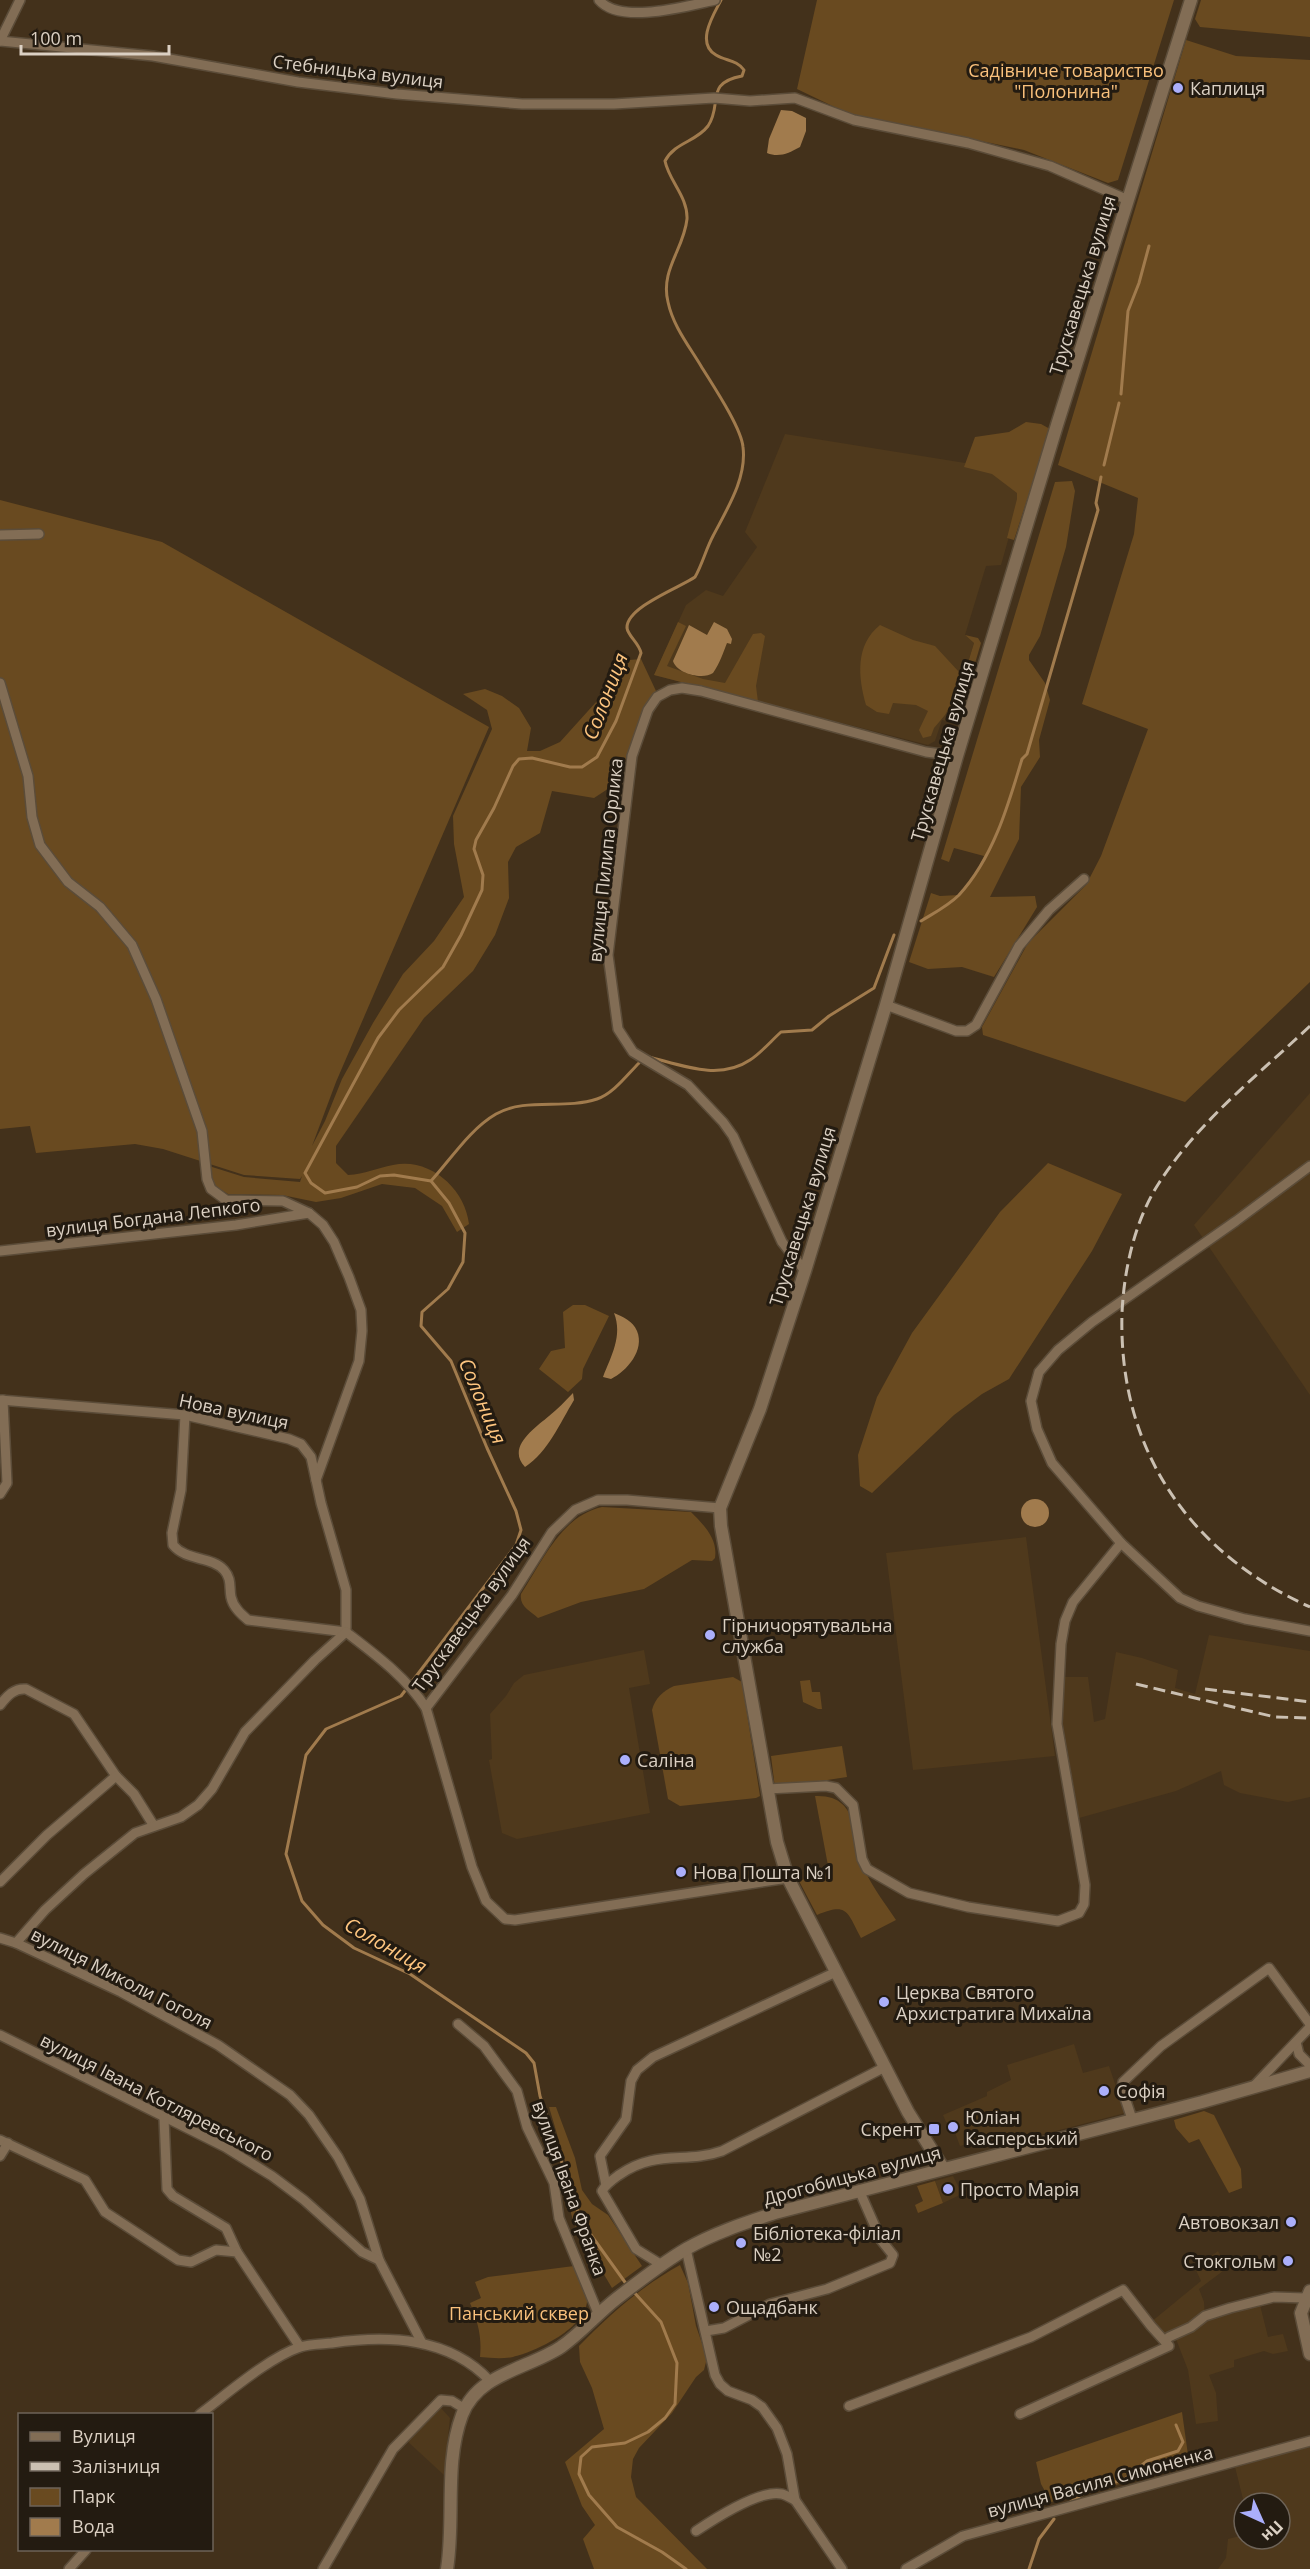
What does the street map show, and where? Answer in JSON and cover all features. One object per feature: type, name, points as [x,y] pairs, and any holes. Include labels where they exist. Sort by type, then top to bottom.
[{"type":"street","points":[[0,41],[20,0]]},
{"type":"street","points":[[599,0],[604,6],[620,11],[646,13],[715,0]]},
{"type":"street","name":"Трускавецька вулиця","points":[[943,2168],[908,2112],[788,1878],[777,1842],[767,1789],[720,1526],[720,1508],[760,1409],[805,1271],[886,1005],[957,756],[1191,0]]},
{"type":"street","name":"Стебницька вулиця","points":[[0,41],[153,56],[298,82],[397,94],[533,104],[614,104],[714,98],[750,101],[804,99],[854,120],[968,143],[1050,166],[1128,200]]},
{"type":"street","points":[[0,535],[39,534]]},
{"type":"street","points":[[0,683],[28,776],[32,817],[40,845],[68,882],[100,907],[132,945],[156,999],[202,1131],[207,1179],[211,1189],[226,1200],[283,1201],[309,1213],[323,1225],[334,1242],[361,1310],[363,1331],[359,1361],[316,1480]]},
{"type":"street","name":"вулиця Пилипа Орлика","points":[[805,1271],[782,1242],[733,1136],[723,1122],[688,1085],[633,1052],[618,1029],[612,997],[609,955],[632,756],[653,702],[670,690],[682,688],[701,691],[926,752],[957,756]]},
{"type":"street","points":[[886,1005],[956,1031],[967,1031],[976,1025],[1019,946],[1049,910],[1084,879]]},
{"type":"street","points":[[1310,1166],[1092,1322],[1058,1350],[1040,1372],[1031,1401],[1036,1430],[1052,1464],[1121,1543],[1180,1598],[1198,1606],[1245,1619],[1310,1631]]},
{"type":"street","name":"вулиця Богдана Лепкого","points":[[0,1251],[236,1225],[309,1213]]},
{"type":"street","points":[[0,1494],[7,1483],[1,1400]]},
{"type":"street","name":"Нова вулиця","points":[[1,1400],[185,1415],[289,1439],[301,1444],[311,1457],[346,1590],[346,1632]]},
{"type":"street","points":[[185,1415],[183,1471],[172,1533],[173,1545],[185,1555],[222,1567],[230,1580],[231,1599],[237,1610],[248,1620],[346,1632],[393,1670],[415,1692],[426,1708]]},
{"type":"street","name":"Трускавецька вулиця","points":[[720,1508],[608,1500],[587,1504],[575,1510],[552,1532],[512,1595],[426,1708],[472,1868],[486,1901],[505,1919],[515,1920],[788,1878]]},
{"type":"street","points":[[767,1789],[826,1786],[836,1788],[852,1805],[862,1859],[867,1869],[909,1893],[968,1907],[1058,1922],[1072,1918],[1079,1913],[1084,1904],[1085,1885],[1057,1724],[1060,1644],[1065,1621],[1073,1602],[1121,1543]]},
{"type":"street","points":[[16,1943],[45,1910],[84,1874],[135,1833],[181,1816],[198,1805],[213,1789],[245,1731],[346,1632]]},
{"type":"street","points":[[0,1705],[12,1692],[26,1689],[74,1714],[116,1776],[134,1794],[154,1826]]},
{"type":"street","points":[[0,1882],[47,1835],[116,1776]]},
{"type":"street","name":"вулиця Миколи Гоголя","points":[[0,1938],[16,1943],[122,1992],[218,2045],[290,2095],[309,2115],[338,2157],[360,2199],[379,2260],[422,2343]]},
{"type":"street","points":[[1132,2119],[1122,2089],[1123,2082],[1161,2046],[1269,1968],[1310,2025],[1253,2087]]},
{"type":"street","points":[[606,2185],[600,2156],[626,2119],[631,2081],[637,2070],[653,2057],[681,2043],[836,1972]]},
{"type":"street","name":"вулиця Івана Франка","points":[[458,2024],[484,2046],[517,2091],[527,2127],[554,2183],[558,2218],[598,2313]]},
{"type":"street","name":"вулиця Івана Котляревського","points":[[0,2035],[225,2147],[272,2176],[304,2200],[362,2252],[379,2260]]},
{"type":"street","points":[[1296,2042],[1299,2054],[1310,2065]]},
{"type":"street","points":[[662,2265],[636,2249],[602,2191],[606,2185],[628,2168],[652,2159],[708,2155],[722,2151],[885,2067]]},
{"type":"street","name":"Дрогобицька вулиця","points":[[490,2381],[560,2347],[598,2313],[662,2265],[686,2249],[738,2225],[859,2190],[1310,2071]]},
{"type":"street","points":[[164,2118],[167,2189],[173,2196],[226,2228],[237,2252],[300,2347]]},
{"type":"street","points":[[0,2156],[4,2141],[85,2180],[105,2212],[178,2260],[191,2262],[216,2250],[237,2252]]},
{"type":"street","points":[[706,2331],[724,2328],[770,2304],[827,2289],[890,2263],[893,2255],[881,2240],[859,2190]]},
{"type":"street","points":[[686,2249],[715,2375],[728,2391],[752,2400],[762,2407],[777,2428],[787,2454],[795,2500],[842,2569]]},
{"type":"street","points":[[849,2406],[1031,2337],[1123,2290],[1169,2346],[1020,2414]]},
{"type":"street","points":[[1165,2341],[1200,2322],[1204,2316],[1274,2297],[1308,2294],[1301,2313],[1310,2354]]},
{"type":"street","points":[[203,2413],[242,2382],[300,2347],[358,2339],[396,2339],[422,2343],[464,2358],[476,2366],[490,2381],[465,2409],[455,2448],[451,2545],[447,2569]]},
{"type":"street","points":[[323,2569],[393,2449],[441,2400],[452,2401],[465,2409]]},
{"type":"street","name":"вулиця Василя Симоненка","points":[[906,2569],[963,2536],[1310,2441]]},
{"type":"street","points":[[696,2531],[725,2513],[765,2496],[780,2493],[795,2500]]},
{"type":"street","points":[[69,2569],[85,2551]]},
{"type":"shaded area","points":[[785,434],[1027,473],[1001,565],[986,566],[965,635],[974,643],[950,722],[942,720],[935,741],[928,745],[654,675],[686,605],[706,590],[723,596],[757,547],[745,532]]},
{"type":"shaded area","points":[[1310,1093],[1310,1395],[1194,1225]]},
{"type":"shaded area","points":[[1026,1537],[1055,1756],[913,1770],[886,1553]]},
{"type":"shaded area","points":[[1209,1635],[1310,1651],[1310,1797],[1288,1802],[1240,1793],[1224,1785],[1221,1771],[1176,1791],[1079,1818],[1063,1724],[1062,1677],[1088,1677],[1094,1722],[1105,1719],[1116,1652],[1178,1670],[1175,1688],[1195,1694]]},
{"type":"shaded area","points":[[644,1650],[650,1684],[629,1688],[650,1813],[517,1839],[502,1833],[489,1760],[492,1759],[490,1714],[514,1683],[524,1675]]},
{"type":"shaded area","points":[[1074,2044],[1083,2073],[1109,2066],[1125,2113],[1002,2145],[1000,2138],[997,2139],[996,2135],[960,2146],[952,2125],[946,2122],[943,2115],[987,2096],[987,2092],[1011,2080],[1007,2065]]},
{"type":"shaded area","points":[[953,2176],[962,2194],[943,2203],[935,2181]]},
{"type":"shaded area","points":[[1218,2251],[1227,2268],[1199,2289],[1204,2302],[1205,2319],[1260,2305],[1268,2337],[1283,2334],[1288,2351],[1273,2354],[1264,2351],[1234,2360],[1234,2367],[1209,2375],[1216,2393],[1218,2421],[1196,2424],[1188,2370],[1176,2339],[1164,2337],[1151,2322],[1201,2281],[1195,2268]]},
{"type":"shaded area","points":[[439,2406],[450,2418],[444,2475],[406,2440]]},
{"type":"shaded area","points":[[1310,2446],[1310,2569],[1218,2569],[1226,2558],[1228,2539],[1232,2538],[1232,2551],[1292,2551],[1292,2491],[1241,2491],[1235,2467]]},
{"type":"green space","name":"Садівниче товариство \"Полонина\"","points":[[817,0],[1174,0],[1118,180],[1108,183],[1024,150],[847,113],[797,89]]},
{"type":"green space","name":"Садівниче товариство \"Полонина\"","points":[[1201,0],[1310,0],[1310,37],[1200,27],[1195,19]]},
{"type":"green space","points":[[1186,40],[1236,56],[1310,60],[1310,982],[1185,1102],[983,1035],[982,1027],[1028,943],[1086,885],[1101,856],[1148,729],[1082,704],[1134,534],[1138,498],[1058,465]]},
{"type":"green space","points":[[1026,422],[1041,424],[1050,429],[1014,540],[1007,538],[1017,493],[992,474],[964,467],[975,437],[1009,432]]},
{"type":"green space","points":[[1072,481],[1075,491],[1066,547],[1040,636],[1029,655],[1029,660],[1045,683],[1050,700],[1039,740],[1040,757],[1021,787],[1019,839],[990,897],[1035,896],[1037,907],[994,977],[962,967],[928,969],[909,962],[931,893],[940,896],[959,895],[976,873],[984,856],[954,848],[949,862],[941,859],[1055,482]]},
{"type":"green space","points":[[0,500],[162,542],[489,727],[336,1082],[312,1146],[342,1079],[373,1023],[403,974],[434,941],[464,897],[454,844],[453,816],[492,729],[487,710],[463,694],[485,689],[502,696],[519,708],[531,728],[527,751],[540,751],[560,742],[597,701],[618,661],[641,659],[656,691],[643,710],[620,781],[594,798],[552,791],[540,833],[516,847],[508,862],[509,898],[495,935],[473,971],[424,1018],[336,1146],[336,1163],[348,1175],[406,1164],[420,1166],[443,1178],[453,1187],[466,1211],[469,1224],[457,1232],[442,1206],[415,1188],[382,1184],[341,1198],[316,1202],[282,1195],[228,1194],[213,1185],[209,1166],[244,1177],[300,1182],[302,1176],[300,1179],[244,1175],[163,1149],[135,1144],[36,1153],[30,1126],[0,1129]]},
{"type":"green space","points":[[678,622],[686,626],[667,666],[703,679],[725,683],[753,634],[761,633],[765,636],[756,686],[758,702],[654,675]]},
{"type":"green space","points":[[880,625],[913,640],[935,646],[959,672],[960,678],[953,690],[952,702],[931,736],[923,738],[919,730],[928,711],[916,705],[893,703],[889,714],[877,712],[866,705],[860,673],[862,652],[872,633]]},
{"type":"green space","points":[[965,635],[978,638],[981,643],[957,724],[950,722],[974,643]]},
{"type":"green space","points":[[1048,1163],[1122,1194],[1092,1251],[1009,1379],[982,1394],[954,1415],[872,1493],[860,1486],[858,1455],[877,1397],[912,1333],[1000,1212]]},
{"type":"green space","points":[[573,1305],[585,1305],[609,1316],[583,1369],[582,1379],[568,1392],[539,1369],[551,1351],[565,1348],[563,1312]]},
{"type":"green space","points":[[602,1507],[691,1512],[705,1527],[712,1539],[715,1558],[712,1561],[692,1560],[644,1589],[581,1602],[538,1618],[523,1605],[521,1594],[545,1555],[564,1530],[588,1512]]},
{"type":"green space","points":[[733,1677],[742,1682],[760,1796],[680,1806],[668,1799],[653,1706],[660,1695],[674,1686]]},
{"type":"green space","points":[[810,1680],[812,1692],[820,1692],[822,1709],[803,1702],[800,1681]]},
{"type":"green space","points":[[842,1746],[847,1777],[775,1788],[771,1756]]},
{"type":"green space","points":[[815,1796],[830,1798],[841,1803],[848,1812],[853,1822],[861,1861],[866,1873],[896,1920],[861,1938],[845,1912],[835,1909],[817,1915],[799,1881],[829,1871]]},
{"type":"green space","points":[[549,2107],[556,2107],[575,2158],[582,2190],[592,2204],[608,2215],[642,2266],[612,2288],[574,2224],[568,2171]]},
{"type":"green space","points":[[1204,2111],[1214,2115],[1241,2169],[1242,2188],[1229,2193],[1199,2139],[1189,2143],[1176,2128],[1174,2120]]},
{"type":"green space","points":[[935,2181],[943,2203],[918,2213],[915,2205],[923,2201],[917,2186]]},
{"type":"green space","points":[[680,2265],[688,2283],[696,2326],[707,2358],[704,2370],[696,2377],[672,2413],[639,2448],[633,2459],[631,2477],[636,2497],[707,2569],[594,2569],[583,2539],[595,2525],[582,2506],[565,2462],[604,2429],[592,2388],[580,2362],[579,2346],[626,2302],[652,2282]]},
{"type":"green space","name":"Панський сквер","points":[[574,2266],[584,2284],[587,2296],[586,2307],[571,2327],[548,2343],[523,2354],[505,2358],[480,2357],[479,2330],[470,2303],[481,2298],[475,2282],[488,2277]]},
{"type":"green space","points":[[1182,2412],[1188,2455],[1167,2460],[1169,2471],[1051,2502],[1041,2484],[1036,2462]]},
{"type":"water","points":[[781,110],[792,111],[806,118],[806,131],[800,147],[776,155],[767,153],[769,139]]},
{"type":"water","points":[[714,622],[727,629],[732,639],[731,644],[727,643],[713,673],[697,676],[675,666],[673,661],[689,625],[707,635]]},
{"type":"water","points":[[614,1313],[633,1325],[637,1331],[639,1345],[633,1359],[623,1371],[611,1379],[603,1377],[617,1338]]},
{"type":"water","points":[[573,1393],[574,1400],[553,1436],[533,1461],[525,1467],[520,1460],[519,1452],[525,1438]]},
{"type":"water","points":[[1035,1499],[1045,1503],[1049,1513],[1045,1523],[1035,1527],[1025,1523],[1021,1513],[1025,1503]]},
{"type":"waterway","name":"Солониця","points":[[627,2285],[581,2221],[540,2096],[534,2063],[526,2053],[410,1974],[354,1948],[323,1925],[302,1901],[286,1854],[306,1755],[326,1729],[401,1696],[516,1545],[521,1530],[516,1511],[451,1361],[421,1326],[422,1312],[448,1289],[463,1262],[465,1233],[449,1203],[431,1181],[394,1175],[380,1176],[357,1187],[325,1193],[311,1183],[305,1173],[378,1038],[399,1010],[443,967],[461,935],[482,890],[483,875],[474,849],[476,840],[513,766],[519,759],[532,758],[570,767],[582,767],[597,757],[616,721],[641,653],[628,631],[629,620],[644,605],[695,577],[739,482],[743,447],[737,428],[677,328],[670,311],[666,290],[670,270],[685,230],[687,211],[665,161],[674,150],[698,136],[708,126],[718,89],[730,79],[742,76],[744,70],[735,62],[716,55],[707,43],[708,28],[721,0]]},
{"type":"waterway","points":[[1121,394],[1128,311],[1139,283],[1149,246]]},
{"type":"waterway","points":[[1104,465],[1119,403]]},
{"type":"waterway","points":[[921,921],[959,895],[981,865],[998,831],[1022,759],[1027,754],[1098,510],[1096,503],[1101,477]]},
{"type":"waterway","points":[[649,1057],[687,1067],[726,1070],[750,1060],[781,1032],[812,1030],[829,1016],[874,988],[894,935]]},
{"type":"waterway","points":[[431,1181],[469,1136],[496,1114],[520,1106],[572,1104],[603,1097],[639,1063]]},
{"type":"waterway","name":"Солониця","points":[[632,2290],[661,2322],[677,2363],[675,2404],[665,2418],[648,2432],[625,2443],[592,2447],[581,2457],[579,2474],[589,2495],[617,2527],[662,2552],[686,2569]]},
{"type":"waterway","points":[[1067,2504],[1090,2490],[1125,2479],[1147,2461],[1178,2451],[1183,2442],[1176,2425]]},
{"type":"waterway","points":[[1029,2569],[1039,2539],[1054,2519]]},
{"type":"railway","points":[[1310,1026],[1210,1119],[1159,1183],[1143,1213],[1132,1245],[1125,1279],[1122,1313],[1124,1362],[1133,1408],[1148,1451],[1169,1490],[1196,1525],[1229,1557],[1267,1584],[1310,1607]]},
{"type":"railway","points":[[1136,1684],[1275,1717],[1310,1718]]},
{"type":"railway","points":[[1205,1689],[1310,1702]]},
{"type":"place","name":"Каплиця","points":[[1178,88]]},
{"type":"place","name":"Гірничорятувальна служба","points":[[710,1635]]},
{"type":"place","name":"Саліна","points":[[625,1760]]},
{"type":"place","name":"Нова Пошта №1","points":[[681,1872]]},
{"type":"place","name":"Церква Святого Архистратига Михаїла","points":[[884,2002]]},
{"type":"place","name":"Софія","points":[[1104,2091]]},
{"type":"place","name":"Юліан Касперський","points":[[953,2127]]},
{"type":"place","name":"Скрент","points":[[934,2129]]},
{"type":"place","name":"Просто Марія","points":[[948,2189]]},
{"type":"place","name":"Автовокзал","points":[[1291,2222]]},
{"type":"place","name":"Бібліотека-філіал №2","points":[[741,2243]]},
{"type":"place","name":"Стокгольм","points":[[1288,2261]]},
{"type":"place","name":"Ощадбанк","points":[[714,2307]]}]
